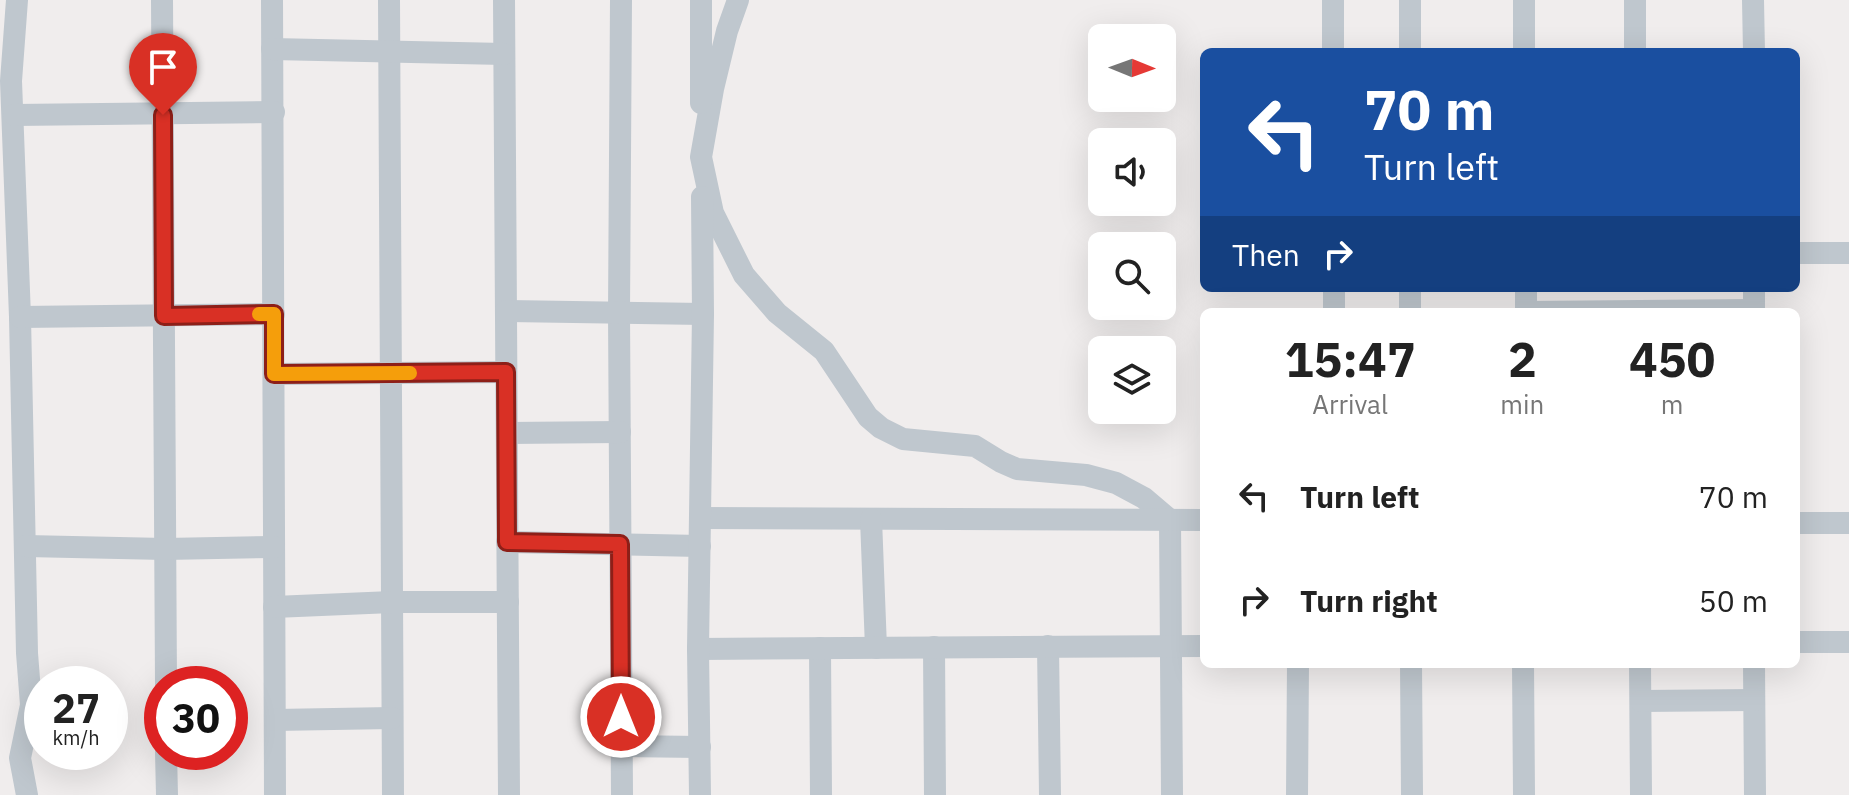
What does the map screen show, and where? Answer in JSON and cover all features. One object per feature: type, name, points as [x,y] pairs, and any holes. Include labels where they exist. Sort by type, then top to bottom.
[{"type":"street","points":[[162,0],[166,666]]},
{"type":"street","points":[[272,0],[275,795]]},
{"type":"street","points":[[389,0],[393,795]]},
{"type":"street","points":[[504,0],[509,795]]},
{"type":"street","points":[[621,0],[622,795]]},
{"type":"street","points":[[700,795],[701,0]]},
{"type":"street","points":[[738,0],[713,89],[701,157],[713,213],[744,275],[777,313],[824,351],[868,417],[881,428],[903,439],[975,446],[1017,469],[1086,475],[1116,483],[1144,498],[1170,520],[1172,795]]},
{"type":"street","points":[[1333,0],[1333,48]]},
{"type":"street","points":[[1410,0],[1410,48]]},
{"type":"street","points":[[1524,0],[1524,48]]},
{"type":"street","points":[[1635,0],[1635,48]]},
{"type":"street","points":[[1753,0],[1754,48]]},
{"type":"street","points":[[11,3],[20,317],[10,388],[26,546],[31,705],[10,758],[27,795]]},
{"type":"street","points":[[272,49],[504,54]]},
{"type":"street","points":[[14,115],[274,112]]},
{"type":"street","points":[[1800,253],[1849,253]]},
{"type":"street","points":[[1688,308],[1754,303]]},
{"type":"street","points":[[506,311],[703,314]]},
{"type":"street","points":[[20,317],[274,314]]},
{"type":"street","points":[[274,374],[506,372]]},
{"type":"street","points":[[507,433],[620,432]]},
{"type":"street","points":[[700,518],[1200,520]]},
{"type":"street","points":[[871,519],[876,648]]},
{"type":"street","points":[[1800,523],[1849,523]]},
{"type":"street","points":[[507,542],[700,546]]},
{"type":"street","points":[[26,546],[165,549],[274,547]]},
{"type":"street","points":[[274,607],[392,602],[508,602]]},
{"type":"street","points":[[1800,642],[1849,642]]},
{"type":"street","points":[[1048,646],[1050,795]]},
{"type":"street","points":[[698,649],[1200,646]]},
{"type":"street","points":[[934,647],[935,795]]},
{"type":"street","points":[[820,648],[821,795]]},
{"type":"street","points":[[1297,795],[1298,668]]},
{"type":"street","points":[[1411,668],[1412,795]]},
{"type":"street","points":[[1523,668],[1524,795]]},
{"type":"street","points":[[1640,668],[1641,795]]},
{"type":"street","points":[[1754,668],[1755,795]]},
{"type":"street","points":[[1641,701],[1754,700]]},
{"type":"street","points":[[275,720],[392,718]]},
{"type":"street","points":[[621,746],[700,747]]},
{"type":"street","points":[[166,770],[167,795]]},
{"type":"slow traffic","points":[[259,314],[274,314],[274,374],[410,373]]},
{"type":"route","points":[[163,115],[164,316],[274,314],[274,374],[506,372],[507,542],[620,544],[621,717]]}]
